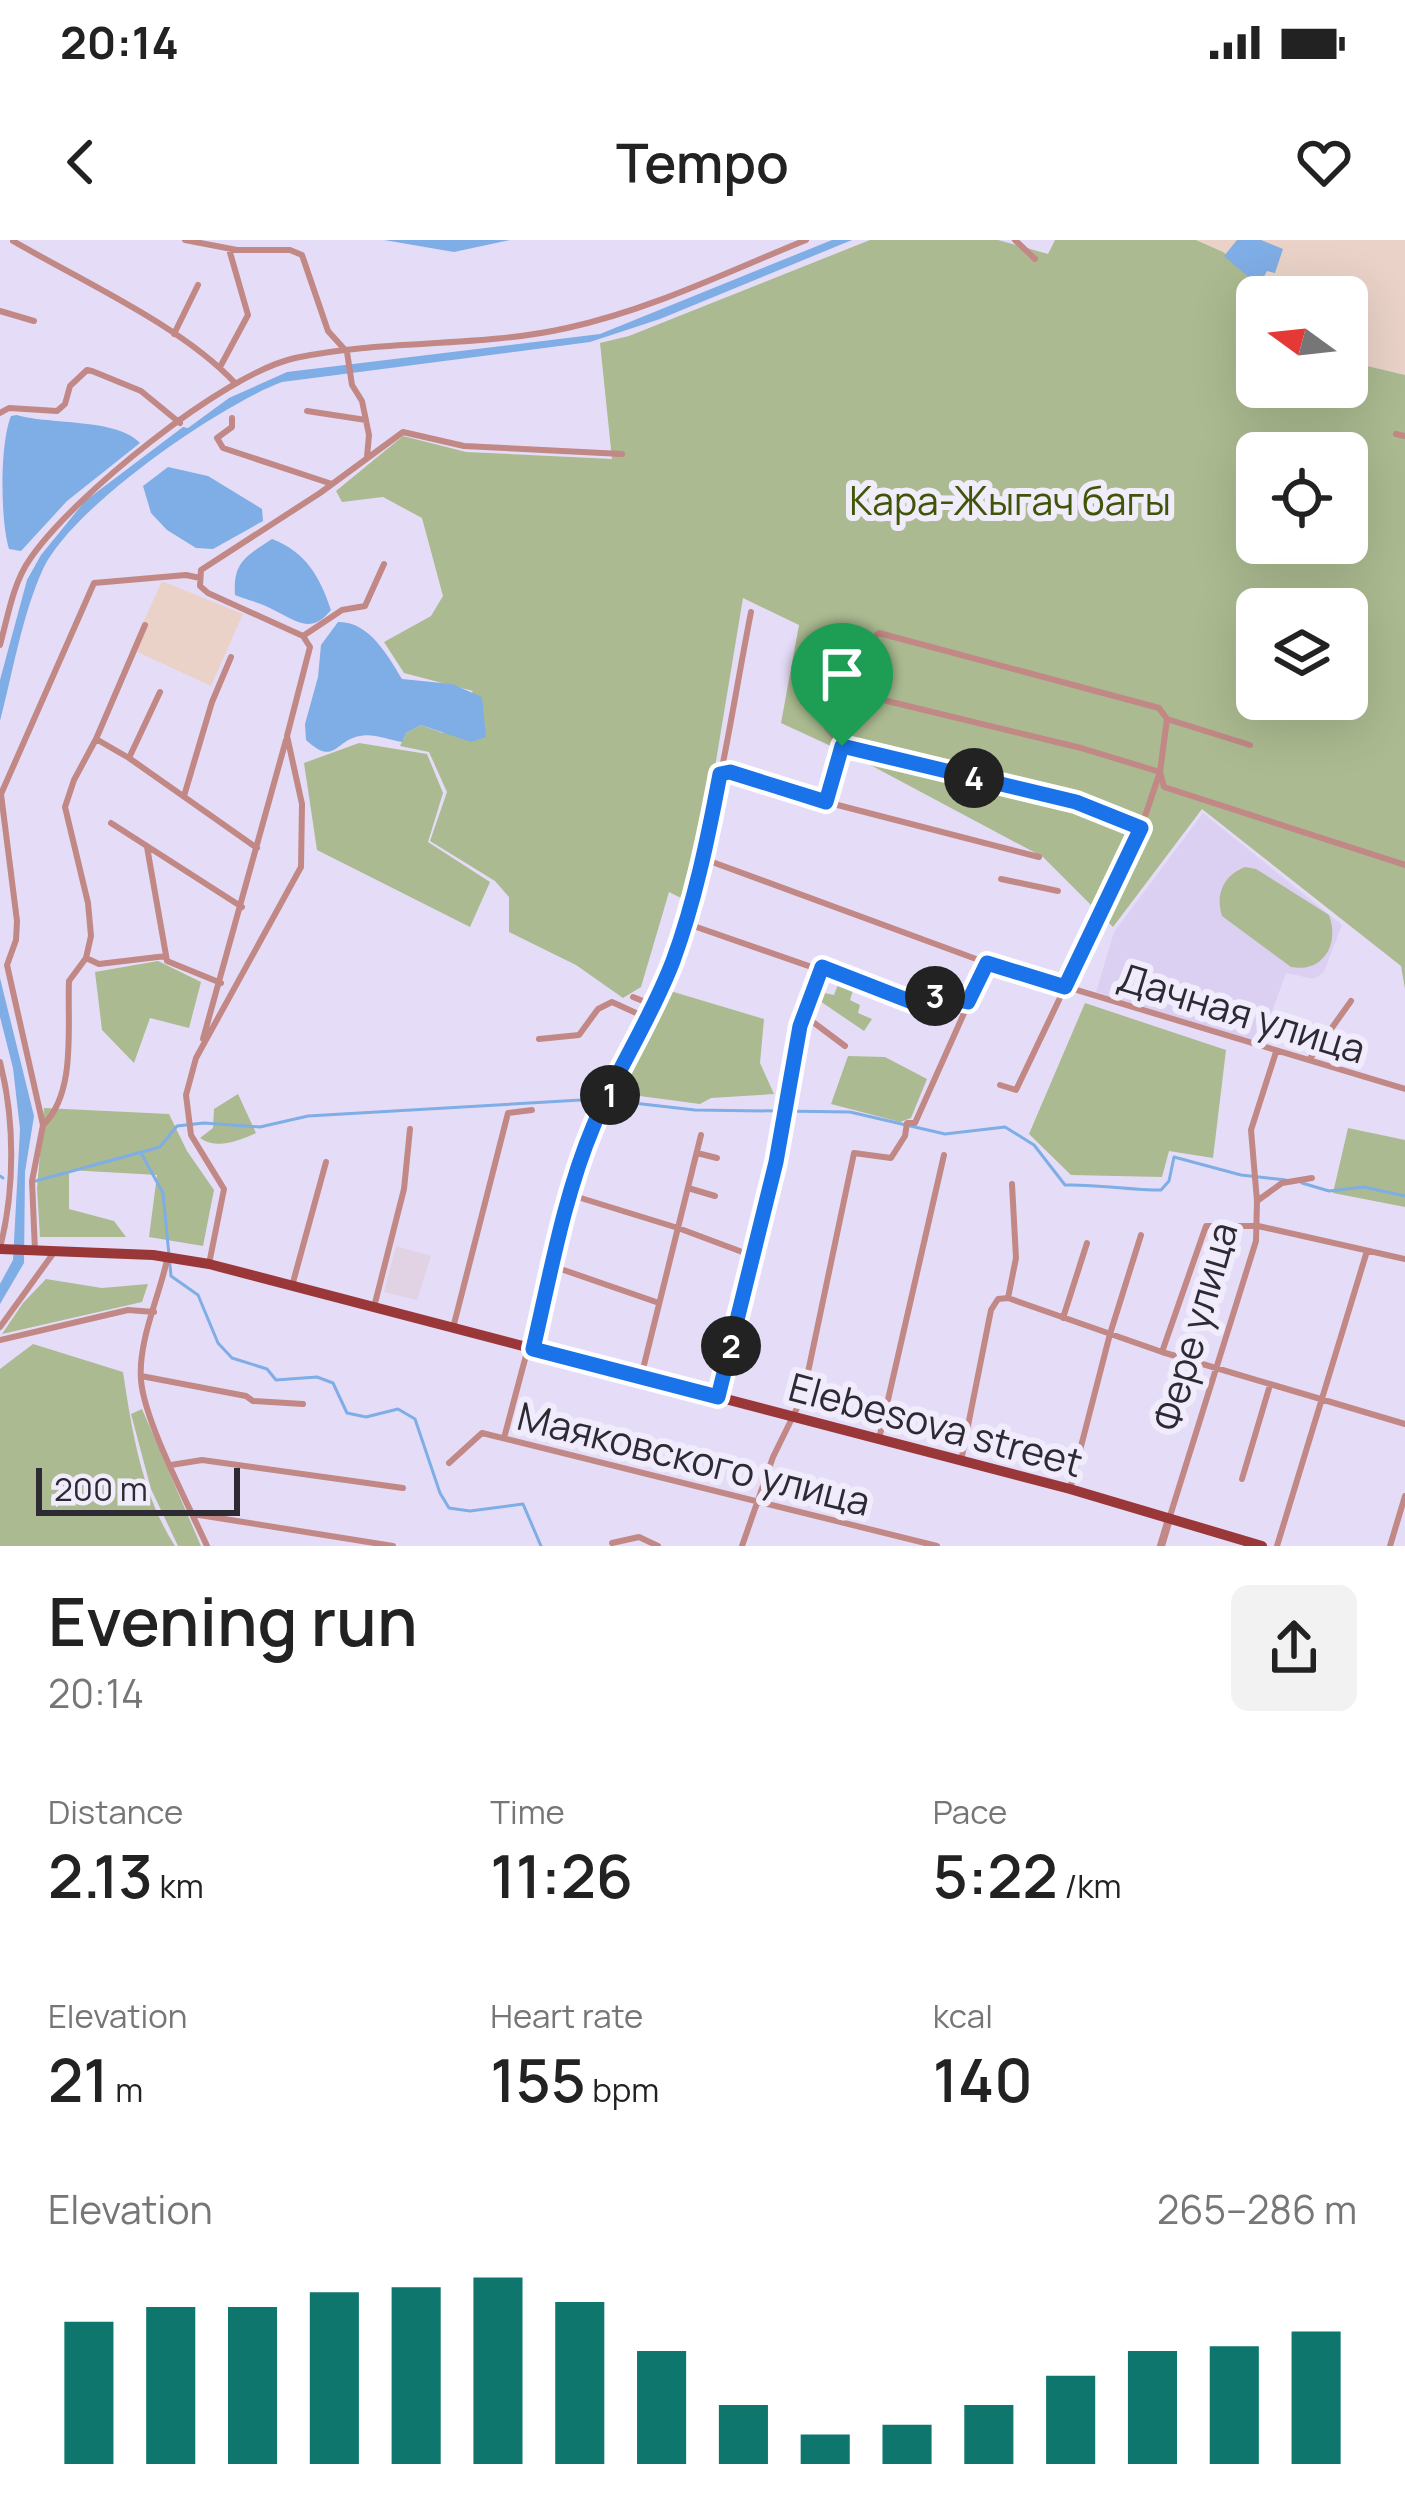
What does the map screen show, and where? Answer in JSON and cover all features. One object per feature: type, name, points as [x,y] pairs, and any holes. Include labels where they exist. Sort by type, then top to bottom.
[{"type":"main road","name":"Elebesova street","points":[[1,1249],[168,1256],[209,1264],[1169,1516],[1262,1546]]},
{"type":"street","points":[[185,240],[233,250],[290,250],[302,255],[328,331],[348,355],[366,420],[367,457]]},
{"type":"street","points":[[220,367],[248,316],[233,250],[240,240]]},
{"type":"street","points":[[0,645],[20,575],[88,492],[236,383],[269,365],[559,330],[621,316],[806,240]]},
{"type":"street","points":[[1015,240],[1036,259]]},
{"type":"street","points":[[10,242],[174,334],[236,383]]},
{"type":"street","points":[[174,334],[198,285]]},
{"type":"street","points":[[0,311],[34,321]]},
{"type":"street","points":[[0,412],[9,408],[57,411],[65,404],[70,386],[92,370],[141,391],[181,423]]},
{"type":"street","points":[[307,410],[366,420]]},
{"type":"street","points":[[232,418],[232,427],[217,438],[223,448],[332,484]]},
{"type":"street","points":[[209,1264],[224,1189],[191,1135],[186,1095],[221,983],[310,647],[303,636],[208,593],[200,586],[206,563],[332,484],[403,432],[464,446],[622,454]]},
{"type":"street","points":[[303,636],[345,609],[365,607],[384,564]]},
{"type":"street","points":[[33,1251],[32,1181],[43,1125],[7,964],[17,921],[2,794],[94,583],[185,574],[200,578]]},
{"type":"street","points":[[504,1438],[593,1126],[653,1005],[704,860],[751,612]]},
{"type":"street","points":[[43,1125],[52,1116],[66,1074],[68,981],[86,958],[91,936],[65,807],[145,626]]},
{"type":"street","points":[[855,693],[867,643],[879,633],[1159,708],[1167,718],[1250,745]]},
{"type":"street","points":[[184,796],[231,657]]},
{"type":"street","points":[[129,758],[160,692]]},
{"type":"street","points":[[1141,828],[1076,802],[842,746],[827,728],[830,714],[838,693],[855,693],[1160,772]]},
{"type":"street","points":[[1065,987],[1141,828],[1160,772],[1167,718]]},
{"type":"street","points":[[196,1058],[301,867],[302,804],[287,736]]},
{"type":"street","points":[[96,739],[257,848]]},
{"type":"street","points":[[826,802],[842,746]]},
{"type":"street","points":[[720,774],[730,772],[1039,857]]},
{"type":"street","points":[[1160,772],[1164,787],[1405,865]]},
{"type":"street","points":[[111,823],[242,907]]},
{"type":"street","points":[[147,847],[167,961],[221,983]]},
{"type":"street","name":"Дачная улица","points":[[704,860],[987,963],[1405,1089]]},
{"type":"street","points":[[1001,879],[1058,891]]},
{"type":"street","points":[[685,923],[912,1002],[931,995],[968,1002]]},
{"type":"street","points":[[86,958],[99,964],[166,956]]},
{"type":"street","points":[[742,1546],[773,1457],[802,1396],[854,1153],[891,1158],[907,1124],[915,1123],[987,963]]},
{"type":"street","points":[[718,1397],[804,1016],[822,967]]},
{"type":"street","name":"Дачная улица","points":[[1000,1085],[1016,1090],[1065,987]]},
{"type":"street","points":[[633,998],[653,1005]]},
{"type":"street","points":[[1309,1060],[1352,1001]]},
{"type":"street","points":[[539,1039],[579,1035],[598,1009],[611,1002],[647,1018]]},
{"type":"street","points":[[804,1016],[845,1046]]},
{"type":"street","name":"Фере улица","points":[[1161,1546],[1258,1226],[1251,1130],[1276,1052]]},
{"type":"street","points":[[0,1062],[9,1097],[10,1159],[1,1249]]},
{"type":"street","points":[[453,1328],[508,1113],[532,1110]]},
{"type":"street","points":[[374,1307],[404,1189],[410,1129]]},
{"type":"street","points":[[641,1377],[701,1136]]},
{"type":"street","points":[[697,1153],[717,1158]]},
{"type":"street","points":[[879,1439],[944,1155]]},
{"type":"street","points":[[292,1286],[326,1162]]},
{"type":"street","points":[[1257,1201],[1282,1183],[1312,1178]]},
{"type":"street","points":[[1008,1298],[1016,1258],[1012,1184]]},
{"type":"street","points":[[688,1188],[716,1196]]},
{"type":"street","points":[[571,1196],[753,1256]]},
{"type":"street","points":[[1162,1352],[1205,1226],[1258,1226],[1405,1259]]},
{"type":"street","points":[[1070,1490],[1109,1334],[1141,1235]]},
{"type":"street","points":[[1063,1318],[1087,1244]]},
{"type":"street","points":[[1277,1546],[1367,1249]]},
{"type":"street","points":[[0,1327],[55,1252]]},
{"type":"street","points":[[168,1256],[141,1376],[144,1396],[207,1546]]},
{"type":"street","points":[[553,1267],[659,1303]]},
{"type":"street","points":[[961,1461],[991,1310],[998,1299],[1008,1298],[1162,1352],[1405,1424]]},
{"type":"street","points":[[0,1340],[128,1310],[154,1312]]},
{"type":"street","points":[[141,1376],[246,1396],[253,1402],[303,1404]]},
{"type":"street","points":[[1242,1479],[1270,1384]]},
{"type":"street","name":"Маяковского улица","points":[[449,1463],[482,1433],[937,1546]]},
{"type":"street","points":[[171,1465],[202,1460],[403,1488]]},
{"type":"street","points":[[1390,1546],[1405,1496]]},
{"type":"street","points":[[193,1514],[393,1546]]},
{"type":"street","points":[[612,1543],[639,1537],[658,1546]]},
{"type":"shaded area","points":[[1196,240],[1405,240],[1405,375],[1368,366],[1368,276],[1253,276],[1223,252]]},
{"type":"shaded area","points":[[162,581],[243,614],[211,686],[131,649]]},
{"type":"shaded area","points":[[1203,813],[1342,925],[1324,972],[1314,979],[1286,973],[1260,1045],[1096,992],[1114,932]]},
{"type":"shaded area","points":[[396,1246],[431,1256],[417,1300],[384,1292]]},
{"type":"green space","name":"Кара-Жыгач багы","points":[[870,240],[998,240],[1048,254],[1055,240],[1196,240],[1223,252],[1253,276],[1236,276],[1236,408],[1368,408],[1368,366],[1405,375],[1405,989],[1401,966],[1202,809],[1113,927],[1043,857],[781,723],[799,625],[743,598],[687,901],[669,892],[641,987],[623,998],[576,965],[509,932],[509,897],[495,881],[430,841],[447,792],[429,752],[400,746],[406,733],[421,725],[443,733],[473,691],[404,673],[384,642],[431,616],[443,596],[422,518],[383,497],[342,502],[336,491],[403,436],[466,452],[612,459],[600,343],[629,336]]},
{"type":"green space","points":[[359,743],[427,754],[443,793],[428,842],[490,882],[470,927],[317,850],[304,763]]},
{"type":"green space","points":[[1245,867],[1256,869],[1329,915],[1332,936],[1320,961],[1291,967],[1222,916],[1223,886]]},
{"type":"green space","points":[[158,961],[201,982],[189,1028],[150,1018],[134,1063],[102,1030],[95,972]]},
{"type":"green space","points":[[839,982],[854,987],[850,1000],[860,1005],[858,1013],[872,1019],[864,1031],[817,999],[820,992],[834,995]]},
{"type":"green space","points":[[667,990],[764,1019],[760,1063],[774,1094],[711,1098],[700,1104],[617,1093]]},
{"type":"green space","points":[[1085,1003],[1226,1050],[1213,1158],[1169,1151],[1162,1177],[1071,1175],[1029,1134]]},
{"type":"green space","points":[[848,1056],[885,1057],[927,1079],[911,1118],[900,1122],[831,1104]]},
{"type":"green space","points":[[238,1094],[256,1133],[220,1144],[200,1138],[213,1128],[214,1109]]},
{"type":"green space","points":[[44,1108],[169,1114],[214,1190],[203,1246],[149,1237],[157,1175],[69,1170],[69,1209],[114,1221],[126,1237],[40,1237],[37,1188]]},
{"type":"green space","points":[[1348,1128],[1405,1140],[1405,1207],[1333,1193]]},
{"type":"green space","points":[[46,1279],[102,1288],[148,1284],[142,1302],[2,1334]]},
{"type":"green space","points":[[33,1344],[123,1372],[146,1484],[175,1546],[0,1546],[0,1369]]},
{"type":"green space","points":[[142,1409],[201,1546],[178,1546],[151,1489],[131,1414]]},
{"type":"water","points":[[384,240],[510,240],[454,252]]},
{"type":"water","points":[[832,240],[852,240],[660,319],[590,342],[282,382],[222,413],[114,489],[59,544],[29,605],[0,721],[0,680],[27,580],[41,555],[85,501],[229,398],[287,372],[600,334]]},
{"type":"water","points":[[1237,240],[1261,240],[1283,249],[1275,273],[1267,271],[1264,276],[1247,276],[1224,256]]},
{"type":"water","points":[[11,416],[116,429],[140,443],[67,501],[21,551],[9,549],[3,501],[5,444]]},
{"type":"water","points":[[168,467],[208,476],[262,509],[263,521],[213,549],[196,548],[151,513],[143,486]]},
{"type":"water","points":[[272,539],[303,558],[316,576],[331,610],[324,618],[310,624],[296,621],[235,595],[236,575],[243,561]]},
{"type":"water","points":[[338,622],[368,634],[402,679],[452,684],[482,697],[486,737],[471,742],[421,725],[406,733],[402,742],[365,735],[329,752],[316,748],[306,740],[305,724],[321,645]]},
{"type":"water","points":[[0,978],[34,1116],[25,1172],[24,1263],[0,1304],[0,1284],[13,1260],[20,1129],[13,1068],[0,1017]]},
{"type":"waterway","points":[[32,1182],[160,1147],[177,1126],[260,1127],[308,1116],[598,1099],[695,1110],[850,1112],[945,1134],[1005,1127],[1034,1145],[1065,1185],[1161,1190],[1169,1181],[1174,1157],[1241,1175],[1286,1180]]},
{"type":"waterway","points":[[141,1153],[163,1193],[171,1276],[198,1295],[218,1343],[232,1358],[267,1369],[276,1380],[317,1377],[333,1383],[347,1413],[366,1417],[398,1409],[415,1419],[449,1508],[470,1511],[523,1504],[541,1546]]},
{"type":"waterway","points":[[1302,1183],[1329,1191],[1364,1187],[1405,1196]]},
{"type":"route","points":[[842,746],[1076,802],[1141,828],[1065,987],[987,963],[968,1002],[931,995],[912,1002],[822,967],[800,1026],[776,1162],[718,1397],[533,1349],[593,1126],[672,963],[704,860],[720,774],[730,772],[826,802],[842,746]]}]
